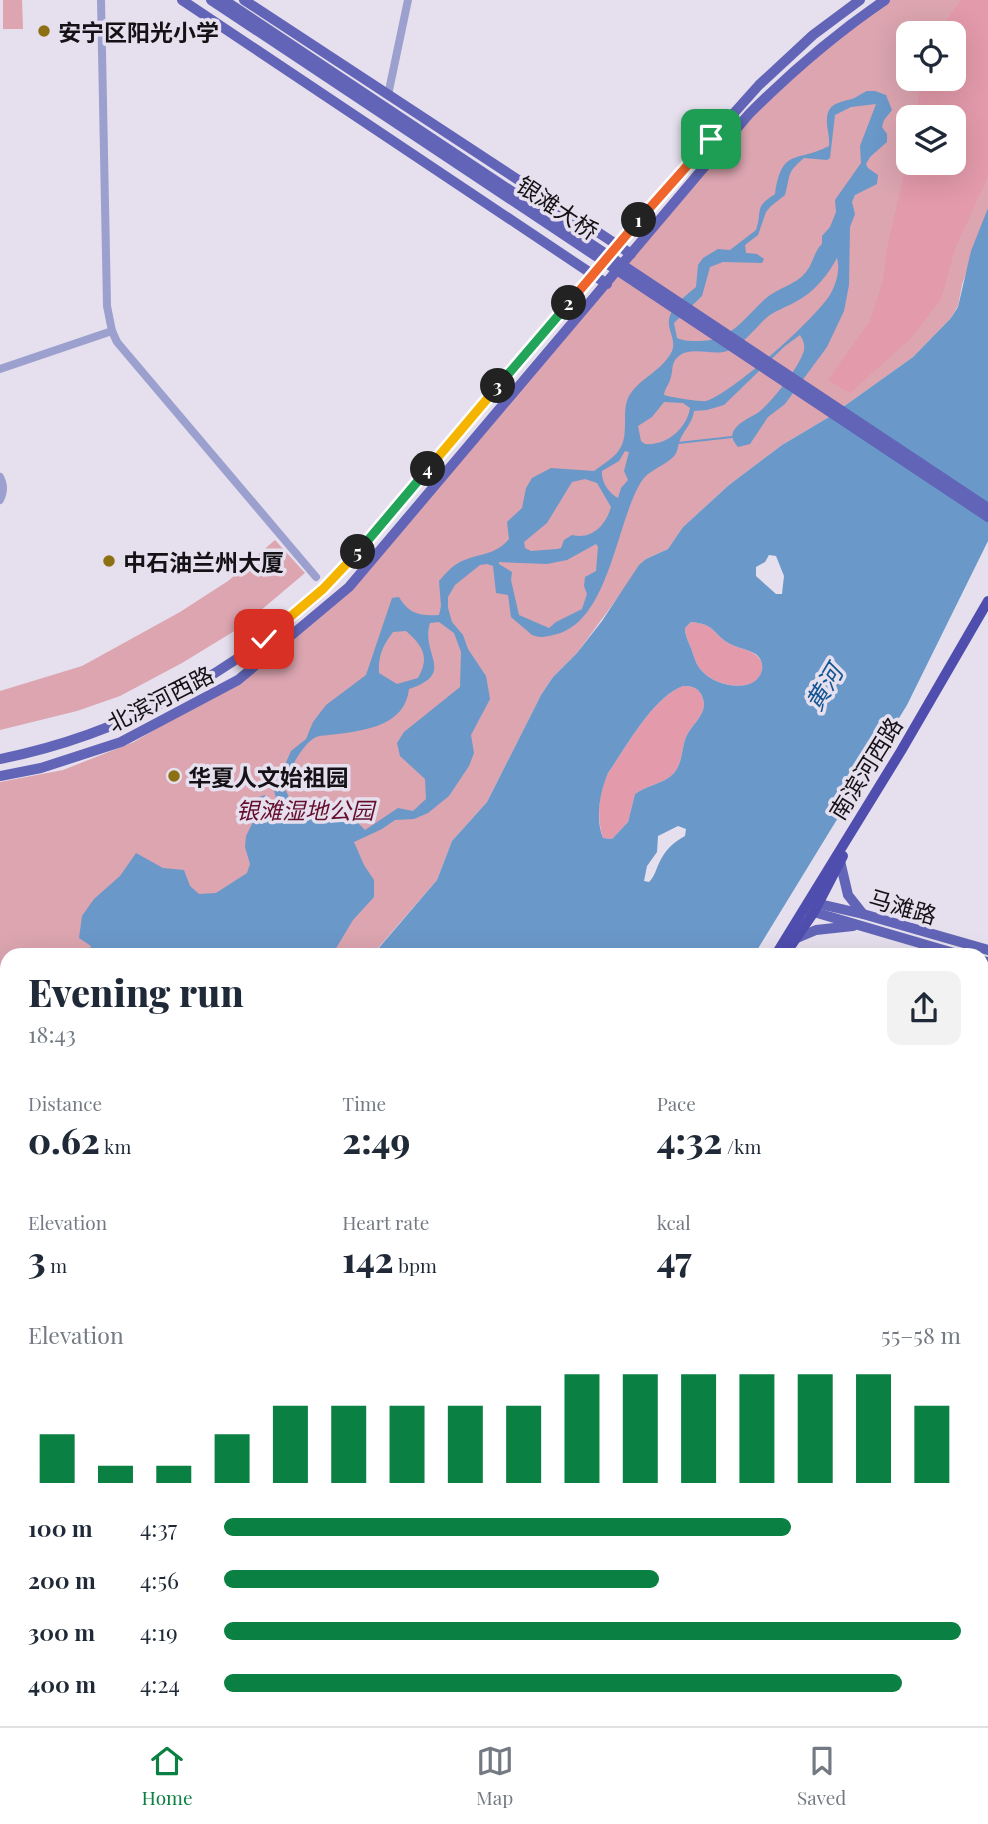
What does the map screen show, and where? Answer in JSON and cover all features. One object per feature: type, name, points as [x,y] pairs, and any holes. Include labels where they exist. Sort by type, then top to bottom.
[{"type":"highway","name":"南滨河西路","points":[[789,948],[810,906],[988,601]]},
{"type":"highway","name":"南滨河西路","points":[[781,948],[841,861],[988,613]]},
{"type":"main road","points":[[182,0],[607,284]]},
{"type":"main road","name":"银滩大桥","points":[[211,0],[988,517]]},
{"type":"main road","name":"银滩大桥","points":[[224,0],[988,508]]},
{"type":"main road","points":[[244,0],[631,254]]},
{"type":"main road","name":"北滨河西路","points":[[0,759],[37,751],[133,718],[214,675],[264,639],[323,589],[366,543],[616,245],[759,85],[813,35],[860,0]]},
{"type":"main road","name":"北滨河西路","points":[[0,775],[41,768],[121,742],[238,680],[349,587],[749,114],[786,76],[850,23],[885,0]]},
{"type":"main road","points":[[795,939],[816,930],[862,920],[848,895],[841,861]]},
{"type":"main road","name":"马滩路","points":[[810,906],[980,948]]},
{"type":"main road","name":"马滩路","points":[[862,920],[941,948]]},
{"type":"street","points":[[101,0],[107,306],[112,331],[117,342],[316,577]]},
{"type":"street","points":[[388,95],[408,0]]},
{"type":"street","points":[[0,369],[112,331]]},
{"type":"street","points":[[0,477],[3,493],[0,500]]},
{"type":"green space","points":[[3,0],[22,0],[23,29],[3,29]]},
{"type":"green space","name":"银滩湿地公园","points":[[885,0],[988,0],[988,208],[962,285],[958,306],[951,318],[913,357],[829,417],[782,445],[729,485],[683,527],[668,549],[646,559],[577,653],[553,677],[541,695],[487,802],[452,841],[437,880],[378,948],[0,948],[0,782],[63,770],[134,742],[238,680],[349,587],[749,114]]},
{"type":"green space","points":[[275,540],[305,573],[241,627],[120,696],[77,711],[0,730],[0,691],[82,666],[180,612],[228,581]]},
{"type":"shaded area","points":[[961,0],[988,0],[988,176],[955,249],[941,299],[912,337],[850,393],[828,380],[870,321],[883,281],[887,249],[904,175],[966,175],[966,105],[917,105],[920,91],[966,91],[966,21],[946,21]]},
{"type":"shaded area","points":[[691,622],[706,625],[732,645],[756,655],[762,666],[759,678],[752,683],[735,686],[709,677],[697,664],[687,638],[685,628]]},
{"type":"shaded area","points":[[683,686],[698,690],[704,700],[704,706],[686,737],[677,769],[665,780],[635,794],[628,822],[612,839],[603,838],[600,805],[602,788],[608,773],[651,711],[661,700]]},
{"type":"water","points":[[867,91],[875,91],[886,95],[892,110],[882,127],[887,134],[887,142],[866,164],[878,175],[877,184],[855,195],[852,202],[855,214],[850,227],[849,285],[844,311],[827,347],[785,404],[768,417],[750,444],[738,447],[733,440],[733,432],[741,423],[759,412],[792,374],[804,350],[800,335],[724,405],[694,411],[675,455],[641,482],[599,593],[587,612],[572,627],[548,636],[532,635],[511,617],[508,595],[496,593],[493,566],[480,565],[455,585],[448,597],[452,622],[463,635],[468,649],[486,676],[490,699],[471,735],[474,753],[469,766],[449,796],[428,813],[414,819],[395,820],[354,842],[374,880],[374,897],[353,920],[336,948],[90,948],[79,938],[82,916],[94,899],[120,876],[136,853],[163,868],[184,870],[190,886],[199,894],[216,893],[247,873],[250,864],[245,847],[246,836],[254,820],[259,797],[265,795],[266,811],[278,807],[274,790],[291,751],[306,739],[313,722],[326,705],[366,675],[392,598],[399,597],[416,613],[439,615],[439,581],[460,562],[492,551],[509,539],[507,522],[522,508],[526,488],[532,478],[551,468],[594,471],[617,453],[624,436],[628,399],[636,387],[668,358],[672,351],[670,317],[676,306],[696,287],[698,265],[703,258],[718,249],[730,250],[756,230],[761,206],[775,194],[778,179],[786,163],[829,146],[828,113],[836,104]],"holes":[[[876,104],[860,146],[861,163],[835,200],[836,212],[808,269],[797,280],[765,299],[728,333],[709,340],[690,341],[677,338],[674,323],[702,296],[710,267],[723,262],[762,263],[764,259],[757,254],[746,253],[745,245],[758,235],[766,212],[785,195],[794,167],[804,158],[830,158],[835,115],[851,107]],[[837,258],[836,280],[823,304],[753,370],[718,396],[706,401],[664,395],[673,364],[679,356],[690,352],[721,352],[732,348],[768,317],[809,293]],[[664,402],[683,403],[690,408],[685,422],[675,434],[661,442],[645,444],[641,441],[638,426],[652,417]],[[625,451],[629,452],[624,471],[628,480],[621,488],[618,498],[606,487],[602,471],[619,461]],[[585,479],[597,483],[611,507],[606,520],[592,533],[572,535],[564,540],[561,548],[531,551],[525,548],[524,542],[547,523],[572,482]],[[596,544],[598,547],[596,571],[585,577],[587,594],[582,609],[549,628],[519,615],[511,580],[512,572],[499,562],[547,564],[567,560]],[[439,622],[454,633],[461,652],[460,687],[404,732],[397,743],[400,756],[425,779],[426,799],[413,811],[398,808],[365,830],[344,809],[314,810],[303,803],[291,801],[284,787],[305,746],[318,736],[383,724],[400,711],[409,689],[431,676],[434,662],[429,645],[430,623]],[[406,631],[423,652],[424,664],[418,678],[397,684],[379,673],[380,656],[393,632]]]},
{"type":"water","name":"黄河","points":[[988,208],[988,541],[907,705],[758,948],[379,948],[437,880],[452,841],[487,802],[541,695],[553,677],[577,653],[602,621],[639,565],[668,549],[683,527],[729,485],[782,445],[829,417],[913,357],[951,318],[958,307],[971,251]],"holes":[[[769,555],[776,556],[784,576],[782,594],[776,594],[756,576],[756,567],[765,562]],[[691,622],[706,625],[732,645],[757,655],[762,666],[758,678],[752,683],[735,686],[709,677],[697,664],[687,638],[685,628]],[[683,686],[696,688],[704,700],[704,706],[686,737],[679,765],[670,777],[635,794],[628,822],[612,839],[603,838],[599,822],[600,805],[608,773],[651,711],[661,700]],[[678,826],[686,829],[685,836],[665,853],[651,880],[644,881],[647,866],[657,852],[658,836]]]},
{"type":"waterway","points":[[678,443],[732,437]]},
{"type":"place","name":"安宁区阳光小学","points":[[44,31]]},
{"type":"place","name":"中石油兰州大厦","points":[[109,561]]},
{"type":"place","name":"华夏人文始祖园","points":[[174,776]]},
{"type":"route","points":[[264,639],[323,589],[366,543],[616,245],[711,139]]}]
